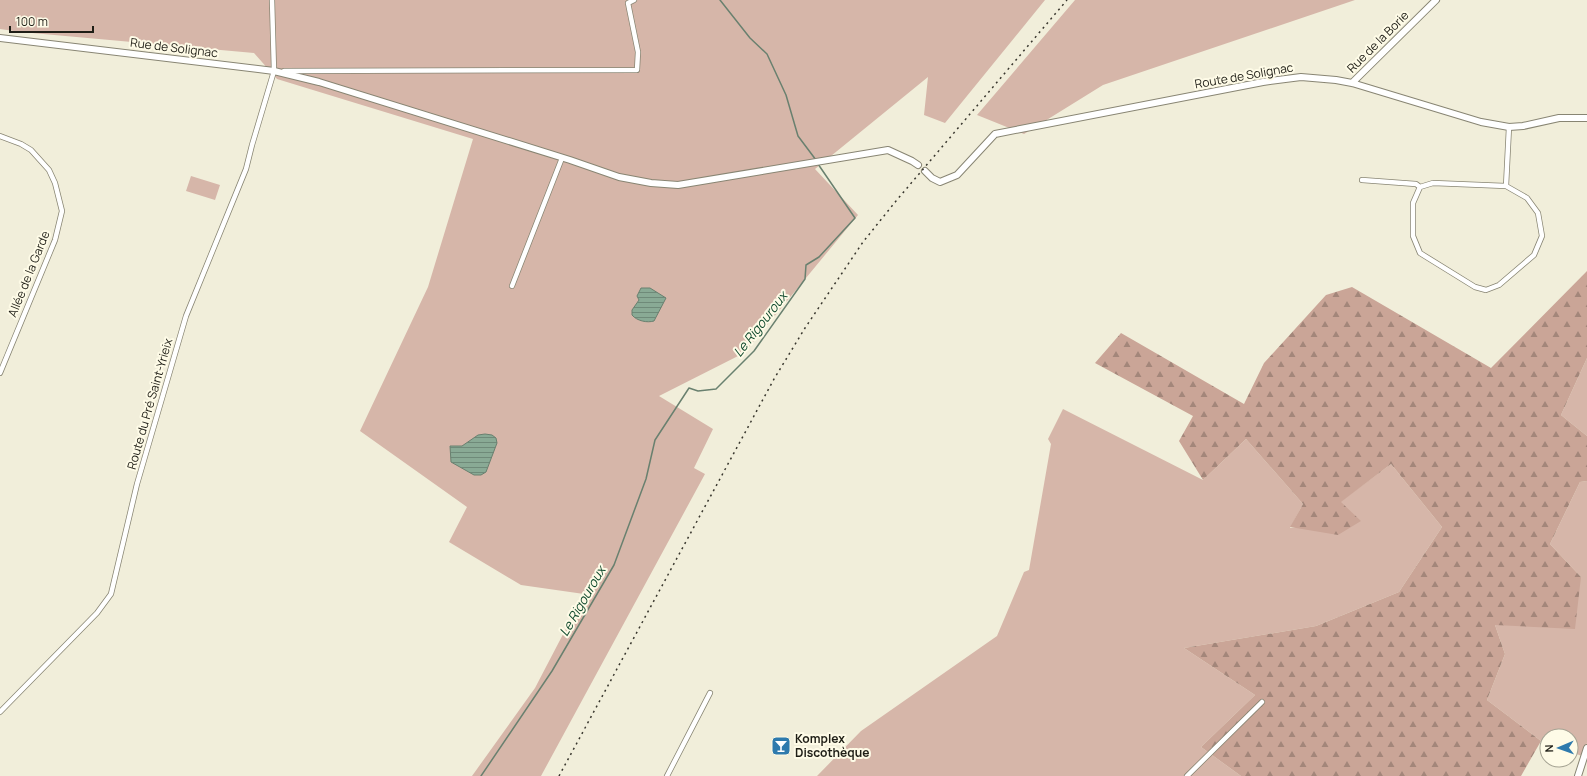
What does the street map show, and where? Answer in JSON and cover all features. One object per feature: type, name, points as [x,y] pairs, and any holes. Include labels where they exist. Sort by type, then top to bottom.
[{"type":"street","name":"Route du Pré Saint-Yrieix","points":[[0,712],[97,613],[111,594],[138,484],[186,316],[246,169],[274,71],[272,0]]},
{"type":"street","points":[[274,71],[637,70],[638,52],[628,3],[634,0]]},
{"type":"street","name":"Rue de la Borie","points":[[1352,83],[1436,0]]},
{"type":"street","name":"Rue de Solignac","points":[[0,38],[274,71],[319,82],[619,177],[650,183],[678,185],[888,150],[918,165]]},
{"type":"street","name":"Route de Solignac","points":[[924,171],[932,178],[940,182],[958,175],[994,134],[1263,82],[1301,77],[1352,83],[1481,122],[1509,127],[1523,126],[1559,118],[1587,118]]},
{"type":"street","points":[[1506,186],[1509,127]]},
{"type":"street","name":"Allée de la Garde","points":[[0,136],[21,144],[31,150],[49,170],[55,183],[62,211],[55,240],[0,373]]},
{"type":"street","points":[[512,286],[562,158]]},
{"type":"street","points":[[1362,180],[1416,184],[1420,187],[1433,183],[1506,186],[1527,198],[1538,213],[1542,236],[1534,255],[1499,285],[1486,290],[1475,287],[1420,253],[1413,236],[1413,203],[1420,187]]},
{"type":"street","points":[[667,776],[710,693]]},
{"type":"street","points":[[1187,776],[1262,702]]},
{"type":"street","points":[[1578,776],[1587,748]]},
{"type":"shaded area","points":[[0,0],[1045,0],[945,123],[924,115],[928,77],[815,169],[858,215],[744,353],[659,396],[713,429],[694,468],[705,474],[541,776],[472,776],[535,688],[584,594],[521,585],[449,542],[467,507],[360,431],[428,287],[473,139],[277,79],[254,53],[0,29]]},
{"type":"shaded area","points":[[1075,0],[1355,0],[1103,85],[1024,134],[977,115]]},
{"type":"shaded area","points":[[191,176],[220,185],[215,200],[186,191]]},
{"type":"shaded area","points":[[641,288],[650,288],[666,298],[654,321],[642,321],[632,315],[632,310],[639,300],[637,296]]},
{"type":"shaded area","points":[[1587,358],[1587,436],[1561,415]]},
{"type":"shaded area","points":[[1063,409],[1203,480],[1246,439],[1303,504],[1290,528],[1360,521],[1340,502],[1391,464],[1442,527],[1399,592],[1316,626],[1184,648],[1255,695],[1201,747],[1241,776],[817,776],[861,731],[997,636],[1024,572],[1029,570],[1051,444],[1048,439]]},
{"type":"shaded area","points":[[478,435],[492,435],[496,438],[497,443],[486,472],[481,475],[474,475],[451,462],[450,446],[462,446]]},
{"type":"shaded area","points":[[1587,481],[1587,743],[1582,756],[1579,755],[1579,728],[1539,728],[1539,739],[1487,700],[1505,654],[1495,625],[1581,577],[1550,544],[1580,482]]},
{"type":"green space","points":[[1587,271],[1587,358],[1561,415],[1587,436],[1587,481],[1580,482],[1550,544],[1581,577],[1575,629],[1495,625],[1505,654],[1487,700],[1539,739],[1539,744],[1521,776],[1241,776],[1201,747],[1255,695],[1184,648],[1316,626],[1399,592],[1442,527],[1391,464],[1341,502],[1361,521],[1338,535],[1290,527],[1303,504],[1246,439],[1203,480],[1179,441],[1193,416],[1095,363],[1121,333],[1244,404],[1264,363],[1326,295],[1352,287],[1491,368]]},
{"type":"waterway","name":"Le Rigouroux","points":[[720,0],[750,38],[767,54],[786,95],[798,136],[816,160]]},
{"type":"waterway","name":"Le Rigouroux","points":[[481,776],[552,671],[614,565],[646,479],[655,440],[689,388],[698,391],[716,389],[754,351],[805,279],[806,265],[819,257],[855,218],[818,164]]},
{"type":"railway","points":[[559,776],[774,379],[805,328],[863,242],[1067,0]]},
{"type":"place","name":"Komplex Discothèque","points":[[781,746]]}]
